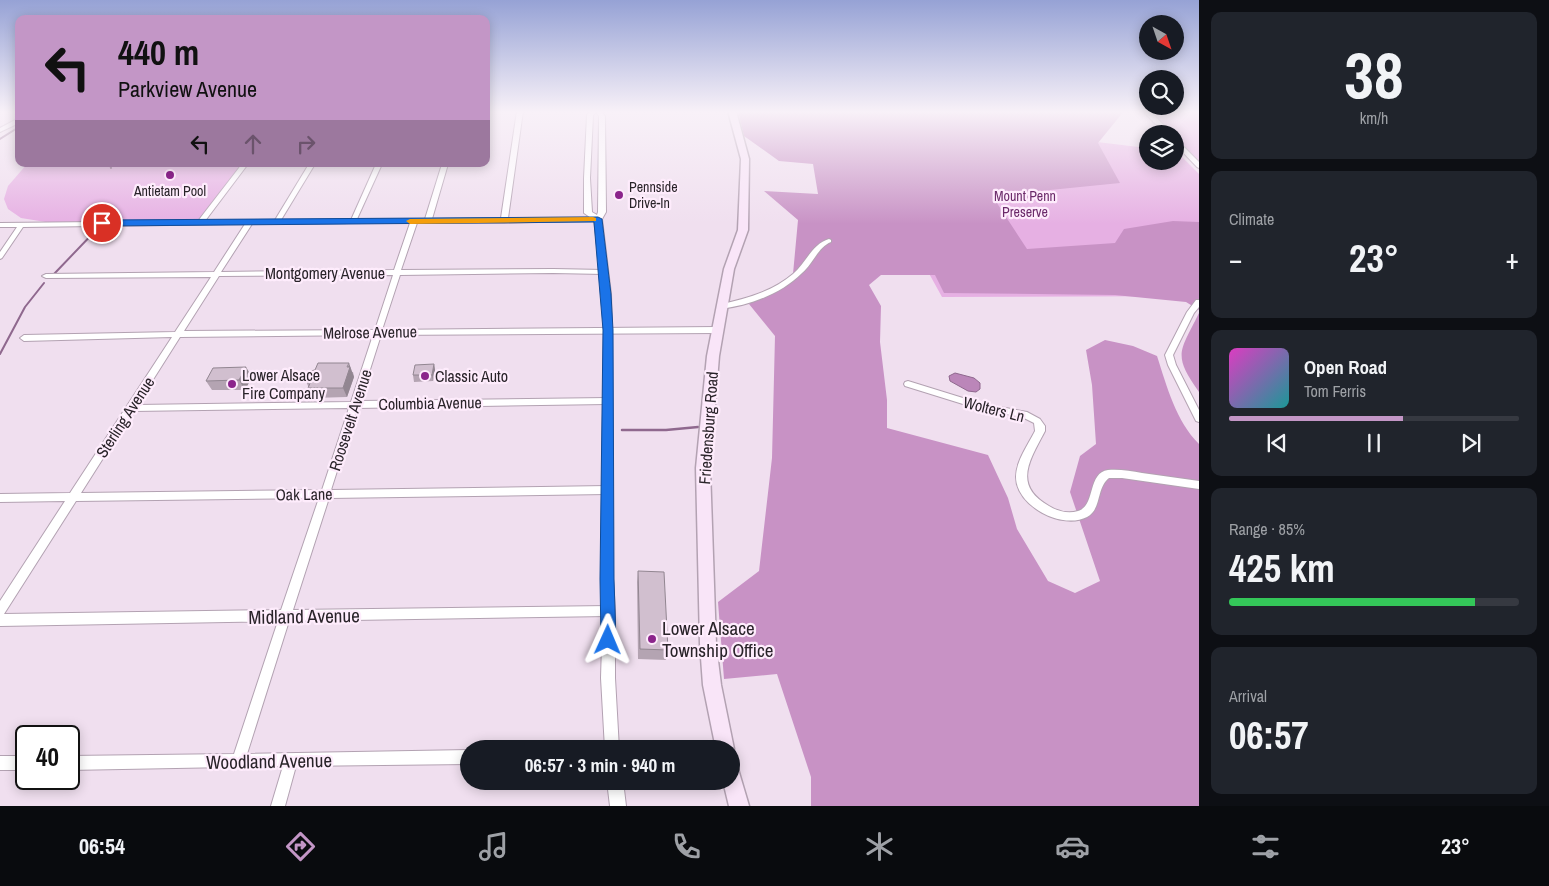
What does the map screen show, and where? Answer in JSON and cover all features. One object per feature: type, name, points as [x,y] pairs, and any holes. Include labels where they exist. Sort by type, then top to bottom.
[{"type":"main road","name":"Friedensburg Road","points":[[723,740],[712,684],[708,644],[703,486],[707,402],[717,330],[730,269],[742,230],[745,201],[745,159],[742,149]]},
{"type":"main road","points":[[735,790],[740,806]]},
{"type":"street","points":[[504,221],[515,149]]},
{"type":"street","points":[[589,149],[588,214],[598,219]]},
{"type":"street","points":[[602,149],[602,212],[598,219],[608,330],[607,579],[609,611],[608,678],[611,740]]},
{"type":"street","points":[[1184,150],[1199,166]]},
{"type":"street","points":[[200,223],[243,167]]},
{"type":"street","points":[[277,222],[310,167]]},
{"type":"street","points":[[353,222],[378,167]]},
{"type":"street","points":[[428,221],[444,167]]},
{"type":"street","points":[[0,225],[598,219]]},
{"type":"street","name":"Roosevelt Avenue","points":[[238,761],[414,221]]},
{"type":"street","name":"Sterling Avenue","points":[[0,611],[250,222]]},
{"type":"street","points":[[0,257],[22,225]]},
{"type":"street","points":[[721,307],[734,306],[787,282],[808,264],[820,245],[829,241]]},
{"type":"street","name":"Montgomery Avenue","points":[[46,276],[604,272]]},
{"type":"street","points":[[1199,302],[1191,312],[1169,355],[1199,419]]},
{"type":"street","name":"Melrose Avenue","points":[[24,338],[178,334],[717,330]]},
{"type":"street","name":"Wolters Ln","points":[[908,384],[979,406],[1024,414],[1037,421],[1040,431],[1023,467],[1020,477],[1022,488],[1041,506],[1061,516],[1076,517],[1085,514],[1090,507],[1099,481],[1107,474],[1122,474],[1199,485]]},
{"type":"street","name":"Columbia Avenue","points":[[132,408],[607,401]]},
{"type":"street","name":"Oak Lane","points":[[0,498],[607,490]]},
{"type":"street","name":"Midland Avenue","points":[[0,620],[609,611]]},
{"type":"street","name":"Woodland Avenue","points":[[80,763],[460,757]]},
{"type":"street","points":[[278,806],[291,761]]},
{"type":"street","points":[[0,763],[15,763]]},
{"type":"street","points":[[616,790],[618,806]]},
{"type":"green space","name":"Mount Penn Preserve","points":[[860,149],[1139,149],[1139,170],[1184,170],[1184,159],[1199,174],[1199,296],[942,297]]},
{"type":"green space","points":[[1187,149],[1199,149],[1199,161]]},
{"type":"green space","points":[[24,167],[243,167],[200,223],[58,224],[21,218],[8,209],[4,199],[8,186]]},
{"type":"shaded area","points":[[762,149],[1101,149],[1120,183],[1040,191],[1035,199],[993,197],[1027,249],[1115,243],[1124,229],[1173,221],[1199,222],[1199,310],[1186,302],[1115,295],[944,293],[935,275],[881,275],[869,285],[881,306],[880,342],[887,400],[887,428],[988,455],[1008,498],[1017,529],[1048,581],[1075,593],[1100,581],[1070,492],[1080,456],[1096,444],[1092,385],[1086,350],[1105,340],[1133,346],[1157,356],[1178,414],[1199,444],[1199,806],[811,806],[811,777],[777,674],[724,679],[718,602],[759,571],[772,458],[775,336],[749,304],[793,274],[798,220],[764,191],[818,194],[813,164],[779,161]]},
{"type":"shaded area","points":[[1199,313],[1199,392],[1185,369],[1182,353],[1187,336]]},
{"type":"shaded area","points":[[955,373],[974,378],[980,383],[980,389],[976,392],[968,391],[950,381],[949,376]]},
{"type":"building","points":[[318,363],[349,363],[347,367],[350,367],[343,388],[308,388],[311,381],[306,381],[310,371],[315,370]]},
{"type":"building","points":[[434,364],[432,375],[413,375],[415,365]]},
{"type":"building","points":[[246,367],[239,380],[206,381],[213,368]]},
{"type":"building","name":"Lower Alsace Township Office","points":[[638,571],[664,572],[668,650],[640,649]]},
{"type":"waterway","points":[[54,274],[99,227]]},
{"type":"waterway","points":[[0,354],[25,307],[44,283]]},
{"type":"waterway","points":[[622,430],[666,430],[698,427]]},
{"type":"slow traffic","points":[[410,221],[593,219]]},
{"type":"place","name":"Antietam Pool","points":[[170,175]]},
{"type":"place","name":"Pennside Drive-In","points":[[619,195]]},
{"type":"place","name":"Classic Auto","points":[[425,376]]},
{"type":"place","name":"Lower Alsace Fire Company","points":[[232,384]]},
{"type":"place","name":"Lower Alsace Township Office","points":[[652,639]]},
{"type":"route","points":[[102,223],[598,219],[608,330],[608,640]]}]
